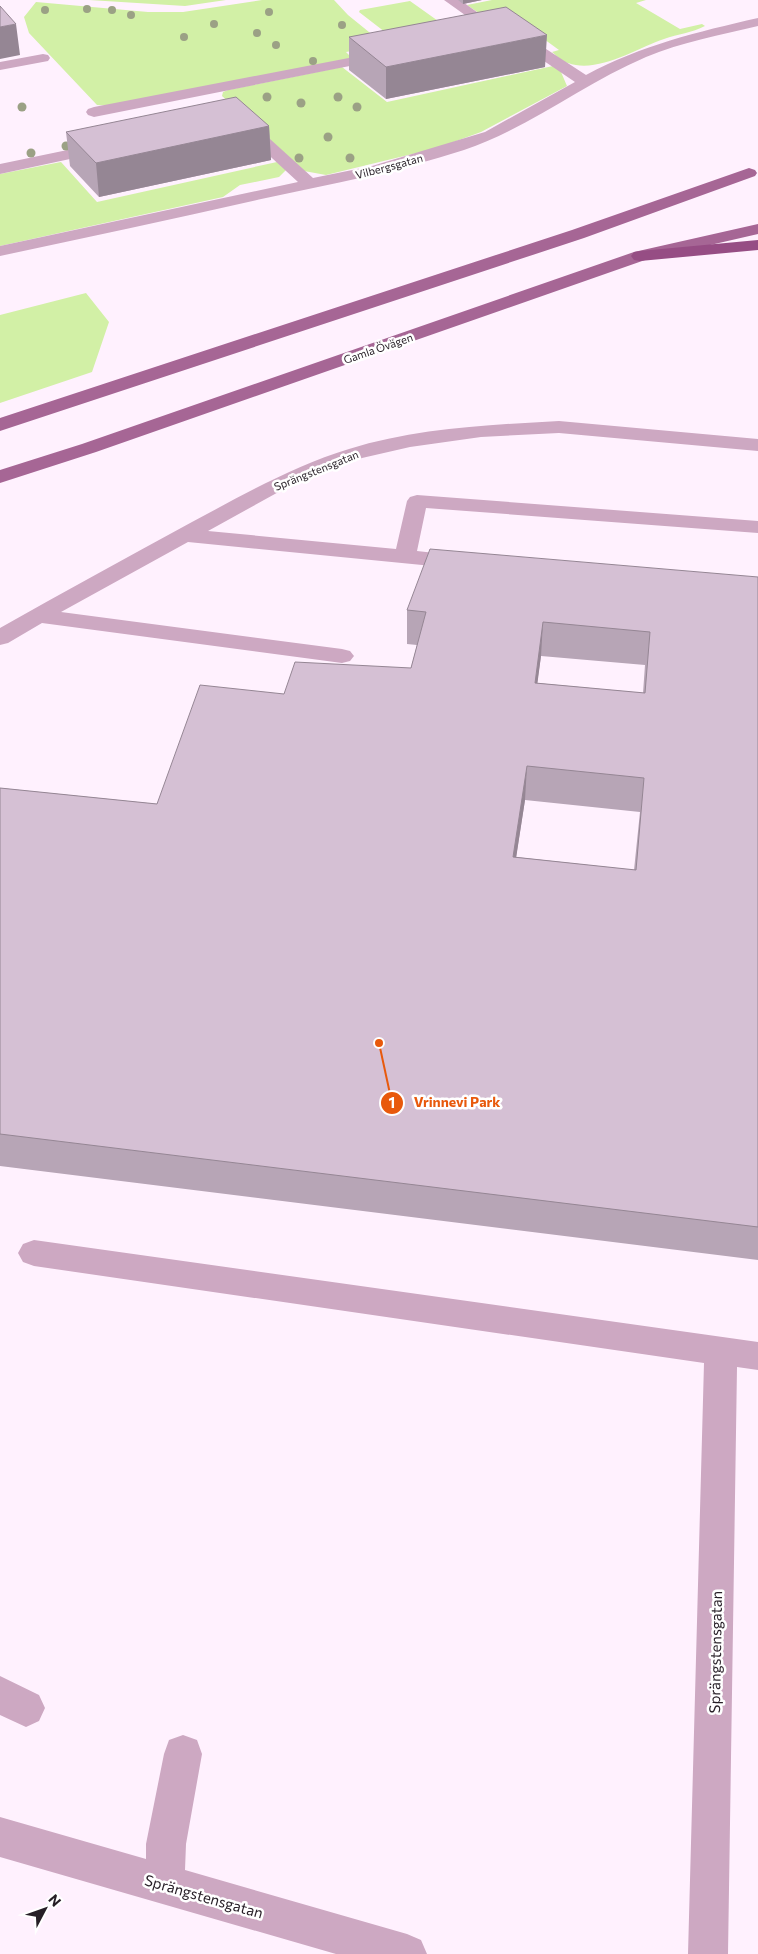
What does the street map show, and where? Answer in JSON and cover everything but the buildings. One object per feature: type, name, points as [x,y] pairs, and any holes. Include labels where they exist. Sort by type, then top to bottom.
[{"type":"highway","points":[[640,256],[758,245]]},
{"type":"main road","points":[[0,425],[578,234],[753,173]]},
{"type":"main road","name":"Gamla Övägen","points":[[0,476],[99,445],[640,256],[758,229]]},
{"type":"street","points":[[451,0],[498,32]]},
{"type":"street","name":"Vilbergsgatan","points":[[0,252],[311,185],[375,170],[456,147],[491,135],[641,54],[678,41],[758,22]]},
{"type":"street","points":[[479,36],[508,32],[520,37],[586,82]]},
{"type":"street","points":[[94,112],[395,53]]},
{"type":"street","points":[[0,66],[43,58]]},
{"type":"street","points":[[207,90],[220,102]]},
{"type":"street","points":[[234,119],[311,185]]},
{"type":"street","points":[[0,169],[124,144]]},
{"type":"street","name":"Sprängstensgatan","points":[[0,638],[286,480],[356,453],[410,441],[481,432],[559,427],[758,445]]},
{"type":"street","points":[[405,557],[416,501],[758,527]]},
{"type":"street","points":[[184,535],[484,564]]},
{"type":"street","points":[[37,616],[342,656]]},
{"type":"street","points":[[34,1252],[758,1356]]},
{"type":"street","name":"Sprängstensgatan","points":[[708,1954],[721,1351]]},
{"type":"street","points":[[165,1885],[166,1844],[183,1754]]},
{"type":"street","name":"Sprängstensgatan","points":[[0,1837],[407,1954]]},
{"type":"green space","points":[[89,0],[226,0],[185,6]]},
{"type":"green space","points":[[262,0],[334,0],[348,15],[385,45],[346,52],[352,58],[112,106],[97,105],[29,33],[24,17],[36,2],[148,12],[183,12]]},
{"type":"green space","points":[[492,0],[646,0],[636,3],[680,29],[702,24],[705,26],[664,39],[604,63],[580,65],[562,60],[552,52],[559,50],[537,34],[501,28],[467,5]]},
{"type":"green space","points":[[410,1],[448,28],[394,39],[359,12],[360,10]]},
{"type":"green space","points":[[553,66],[561,72],[567,86],[481,132],[437,148],[326,175],[304,171],[222,96],[223,92],[228,90],[342,67],[387,102]]},
{"type":"green space","points":[[61,162],[97,202],[277,162],[286,170],[279,177],[240,185],[223,197],[0,246],[0,174]]},
{"type":"green space","points":[[86,293],[109,322],[92,372],[0,403],[0,315]]},
{"type":"place","name":"Vrinnevi Park","points":[[379,1043]]}]
